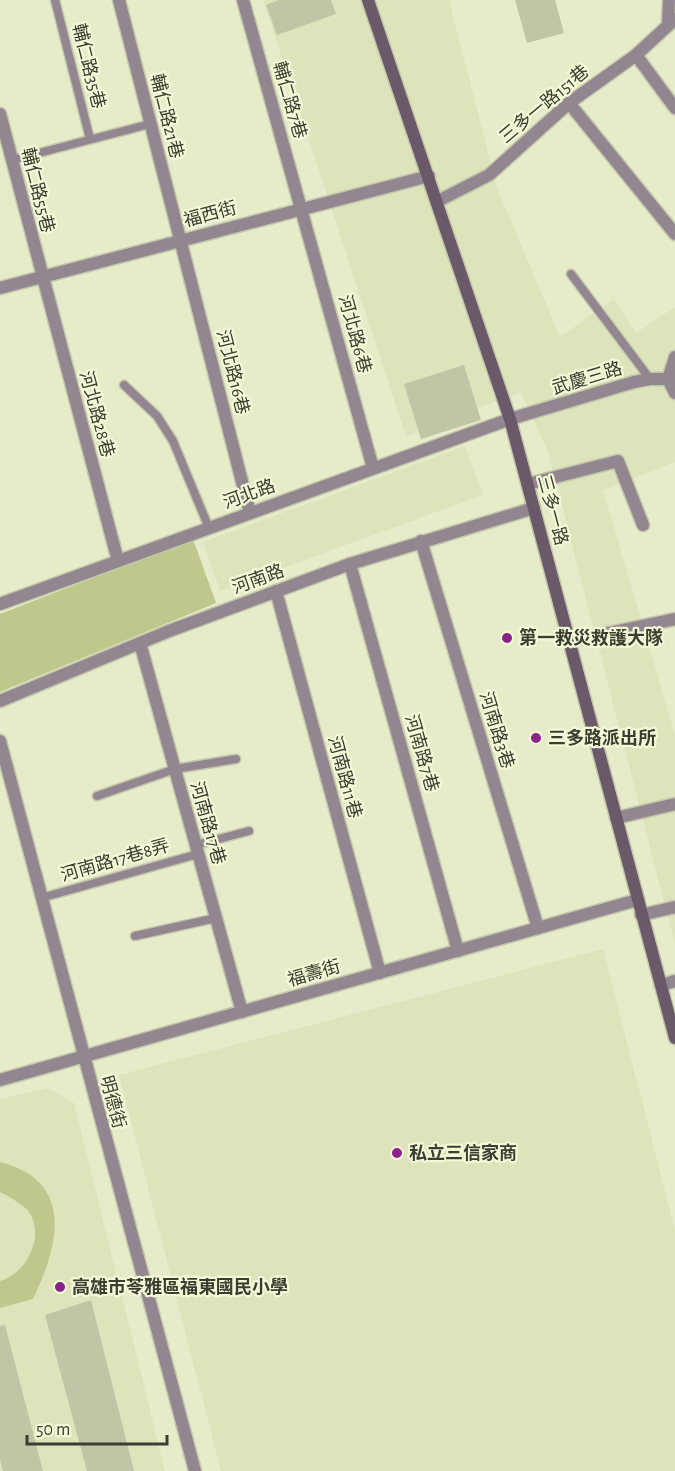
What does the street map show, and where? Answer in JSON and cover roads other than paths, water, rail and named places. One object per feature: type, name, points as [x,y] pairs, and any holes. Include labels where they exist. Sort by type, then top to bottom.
[{"type":"street","name":"輔仁路21巷","points":[[119,0],[180,240]]},
{"type":"street","name":"輔仁路7巷","points":[[243,0],[302,209]]},
{"type":"street","name":"三多一路","points":[[368,0],[510,419],[675,1038]]},
{"type":"street","name":"三多一路151巷","points":[[438,201],[489,175],[568,103],[636,55],[671,22],[669,0]]},
{"type":"street","points":[[636,55],[675,108]]},
{"type":"street","points":[[568,103],[675,234]]},
{"type":"street","name":"輔仁路55巷","points":[[0,114],[42,276]]},
{"type":"street","name":"福西街","points":[[0,288],[429,176]]},
{"type":"street","name":"河北路6巷","points":[[302,209],[373,468]]},
{"type":"street","name":"河北路16巷","points":[[180,240],[250,513]]},
{"type":"street","name":"河北路28巷","points":[[42,276],[118,561]]},
{"type":"street","points":[[675,357],[672,379],[675,393]]},
{"type":"street","name":"武慶三路","points":[[510,419],[650,379],[672,379]]},
{"type":"street","name":"河北路","points":[[0,604],[510,419]]},
{"type":"street","points":[[528,484],[618,461],[643,525]]},
{"type":"street","name":"河南路","points":[[0,701],[140,644],[350,564],[534,508]]},
{"type":"street","name":"河南路3巷","points":[[421,541],[537,928]]},
{"type":"street","name":"河南路7巷","points":[[350,564],[458,951]]},
{"type":"street","name":"河南路11巷","points":[[276,591],[380,973]]},
{"type":"street","points":[[570,641],[675,619]]},
{"type":"street","name":"河南路17巷","points":[[140,644],[242,1012]]},
{"type":"street","name":"明德街","points":[[0,741],[195,1471]]},
{"type":"street","points":[[616,818],[675,804]]},
{"type":"street","name":"福壽街","points":[[0,1080],[637,900]]},
{"type":"street","points":[[641,915],[675,907]]},
{"type":"street","points":[[661,985],[675,981]]},
{"type":"lane","name":"輔仁路35巷","points":[[55,0],[90,140]]},
{"type":"lane","points":[[12,160],[150,124]]},
{"type":"lane","points":[[571,274],[650,379]]},
{"type":"lane","points":[[124,385],[157,416],[173,441],[209,528]]},
{"type":"lane","points":[[98,796],[175,770],[236,759]]},
{"type":"lane","name":"河南路17巷8弄","points":[[41,898],[197,850],[249,831]]},
{"type":"lane","points":[[135,936],[216,918]]},
{"type":"place","name":"第一救災救護大隊","points":[[507,638]]},
{"type":"place","name":"三多路派出所","points":[[536,738]]},
{"type":"place","name":"私立三信家商","points":[[397,1153]]},
{"type":"place","name":"高雄市苓雅區福東國民小學","points":[[60,1287]]}]
